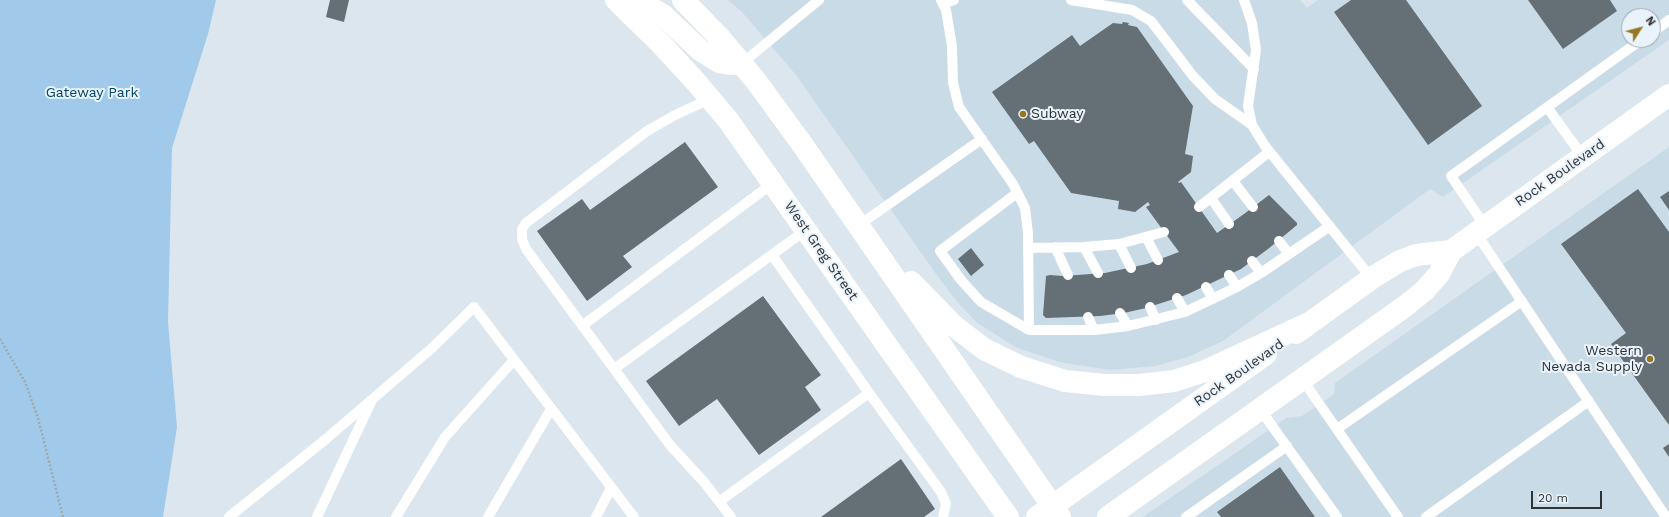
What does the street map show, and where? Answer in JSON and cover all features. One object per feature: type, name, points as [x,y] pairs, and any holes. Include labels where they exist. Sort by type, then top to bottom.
[{"type":"main road","name":"West Greg Street","points":[[616,0],[662,45],[728,120],[1008,517]]},
{"type":"main road","points":[[636,0],[663,15],[700,50],[719,62],[742,64]]},
{"type":"main road","points":[[683,0],[721,39],[756,80],[802,144],[859,226],[1050,513]]},
{"type":"main road","name":"Rock Boulevard","points":[[1108,517],[1404,307],[1424,291],[1439,274],[1451,251],[1669,95]]},
{"type":"main road","points":[[859,226],[954,326],[984,348],[1003,358],[1021,367],[1064,381],[1118,385],[1139,385],[1174,381],[1205,371],[1307,324]]},
{"type":"main road","name":"Rock Boulevard","points":[[1050,513],[1307,324],[1372,279],[1400,261],[1416,255],[1451,251]]},
{"type":"lane","points":[[742,64],[820,0]]},
{"type":"lane","points":[[954,0],[942,2],[946,10],[952,46],[953,83],[959,107],[1013,184],[1025,208],[1028,233],[1029,330]]},
{"type":"lane","points":[[1071,0],[1132,10],[1151,21],[1193,76],[1215,100],[1252,125]]},
{"type":"lane","points":[[1187,0],[1254,69]]},
{"type":"lane","points":[[1244,0],[1252,23],[1256,50],[1248,106],[1252,125],[1270,152],[1372,279]]},
{"type":"lane","points":[[1630,48],[1451,176],[1522,301],[1666,517]]},
{"type":"lane","points":[[710,99],[675,115],[647,131],[526,224],[522,229],[522,239],[526,250],[670,445],[704,482],[731,517]]},
{"type":"lane","points":[[1547,107],[1583,157]]},
{"type":"lane","points":[[859,226],[982,139]]},
{"type":"lane","points":[[1199,207],[1270,152]]},
{"type":"lane","points":[[1233,181],[1253,207]]},
{"type":"lane","points":[[582,326],[772,182]]},
{"type":"lane","points":[[1018,193],[940,251],[961,280],[981,302],[1029,330],[1094,330],[1128,326],[1185,312],[1237,287],[1261,273],[1330,226]]},
{"type":"lane","points":[[1211,198],[1230,224]]},
{"type":"lane","points":[[614,369],[806,230]]},
{"type":"lane","points":[[1028,248],[1084,247],[1119,244],[1164,232]]},
{"type":"lane","points":[[1146,237],[1158,260]]},
{"type":"lane","points":[[1279,241],[1289,254]]},
{"type":"lane","points":[[1119,244],[1131,268]]},
{"type":"lane","points":[[1055,247],[1068,275]]},
{"type":"lane","points":[[1084,247],[1098,273]]},
{"type":"lane","points":[[772,255],[856,375],[941,492],[946,504],[943,517]]},
{"type":"lane","points":[[1252,261],[1261,273]]},
{"type":"lane","points":[[1229,275],[1237,287]]},
{"type":"lane","points":[[1206,287],[1213,299]]},
{"type":"lane","points":[[1177,298],[1185,312]]},
{"type":"lane","points":[[1337,429],[1522,301]]},
{"type":"lane","points":[[229,517],[373,399],[432,348],[474,307],[634,517]]},
{"type":"lane","points":[[1150,307],[1156,320]]},
{"type":"lane","points":[[1120,313],[1128,326]]},
{"type":"lane","points":[[1088,317],[1094,330]]},
{"type":"lane","points":[[396,517],[445,437],[514,360]]},
{"type":"lane","points":[[1302,379],[1398,517]]},
{"type":"lane","points":[[720,501],[870,393]]},
{"type":"lane","points":[[316,517],[373,399]]},
{"type":"lane","points":[[1426,517],[1589,401]]},
{"type":"lane","points":[[488,517],[551,408]]},
{"type":"lane","points":[[1260,409],[1337,517]]},
{"type":"lane","points":[[1186,517],[1287,446]]},
{"type":"lane","points":[[596,517],[611,488]]},
{"type":"path","points":[[0,339],[25,382],[38,418],[63,517]]},
{"type":"shaded area","points":[[728,0],[1300,0],[1307,8],[1318,0],[1669,0],[1669,40],[1661,46],[1661,8],[1621,8],[1621,48],[1657,48],[1443,197],[1430,189],[1223,341],[1188,357],[1155,366],[1110,370],[1059,362],[1015,347],[976,322],[955,299],[936,274],[796,75],[742,12]]},
{"type":"shaded area","points":[[1669,147],[1669,517],[1143,517],[1286,418],[1302,416],[1334,394],[1335,383]]},
{"type":"green space","name":"Gateway Park","points":[[0,0],[216,0],[208,34],[172,148],[168,322],[177,427],[163,517],[0,517]]},
{"type":"building","points":[[330,0],[349,0],[344,22],[326,17]]},
{"type":"building","points":[[1351,0],[1406,0],[1482,106],[1428,145],[1334,12]]},
{"type":"building","points":[[1528,0],[1610,0],[1617,11],[1563,49]]},
{"type":"building","points":[[1123,22],[1137,27],[1193,106],[1185,154],[1193,156],[1191,172],[1178,182],[1181,182],[1217,233],[1269,195],[1297,223],[1297,225],[1241,269],[1186,295],[1146,308],[1124,313],[1100,316],[1046,318],[1043,315],[1046,276],[1105,273],[1147,264],[1179,252],[1146,207],[1150,205],[1148,202],[1135,212],[1118,209],[1119,201],[1071,193],[1034,141],[1029,144],[992,92],[1072,35],[1080,46],[1113,23],[1122,24]]},
{"type":"building","points":[[685,142],[718,187],[623,256],[632,267],[587,301],[537,231],[582,199],[590,210]]},
{"type":"building","points":[[1638,189],[1669,232],[1669,425],[1611,344],[1626,333],[1561,244]]},
{"type":"building","points":[[1669,191],[1669,210],[1660,197]]},
{"type":"building","points":[[971,248],[984,265],[971,276],[958,259]]},
{"type":"building","points":[[763,296],[821,375],[805,387],[821,410],[759,455],[717,399],[679,426],[646,381]]},
{"type":"building","points":[[1669,444],[1669,457],[1663,448]]},
{"type":"building","points":[[901,459],[935,509],[924,517],[821,517]]},
{"type":"building","points":[[1280,467],[1315,517],[1221,517],[1217,512]]},
{"type":"place","name":"Subway","points":[[1023,114]]},
{"type":"place","name":"Western Nevada Supply","points":[[1650,359]]}]
